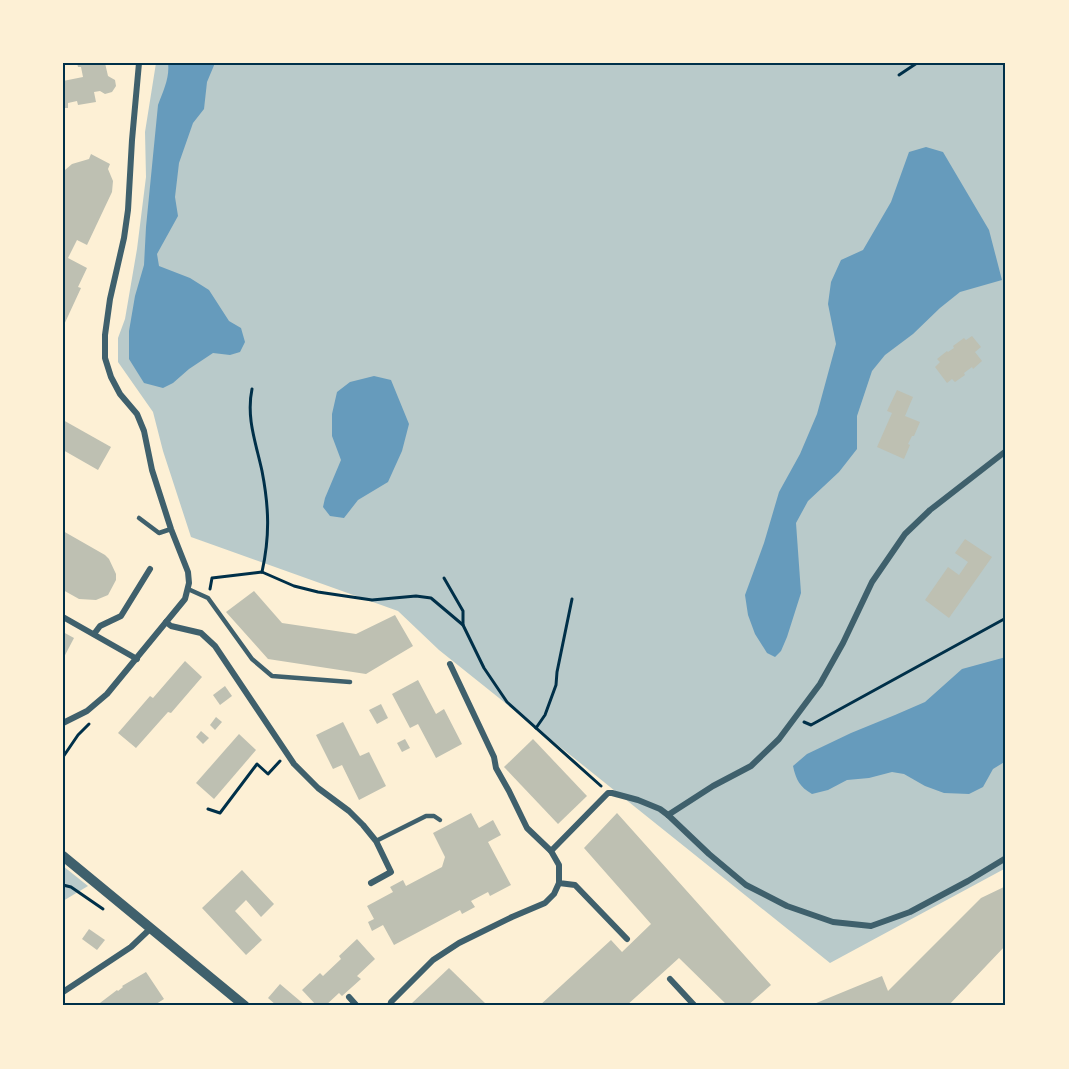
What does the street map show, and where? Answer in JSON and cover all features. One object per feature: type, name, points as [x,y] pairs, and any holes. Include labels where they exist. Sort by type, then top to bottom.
[{"type":"street","points":[[63,723],[87,711],[107,694],[185,600],[189,583],[188,572],[152,470],[144,431],[137,414],[120,394],[105,358],[107,317],[128,210],[139,63]]},
{"type":"street","points":[[668,814],[751,766],[779,739],[820,684],[843,643],[872,582],[905,534],[930,510],[1006,451]]},
{"type":"street","points":[[94,634],[100,626],[121,616],[150,568]]},
{"type":"street","points":[[63,617],[137,659]]},
{"type":"street","points":[[166,622],[171,626],[201,633],[214,646],[294,764],[318,788],[349,811],[376,841],[391,872],[371,883]]},
{"type":"street","points":[[390,1006],[391,1002],[433,960],[459,943],[512,916],[545,903],[554,894],[559,883],[559,865],[551,851],[527,828],[496,768],[494,757],[450,664]]},
{"type":"street","points":[[551,851],[608,793],[638,800],[668,814],[746,885],[787,906],[833,922],[871,926],[910,912],[1006,858]]},
{"type":"street","points":[[63,856],[245,1006]]},
{"type":"street","points":[[559,883],[576,885],[627,939]]},
{"type":"street","points":[[63,992],[131,947],[151,928]]},
{"type":"street","points":[[670,979],[695,1006]]},
{"type":"street","points":[[349,997],[357,1006]]},
{"type":"lane","points":[[139,518],[159,533],[171,529]]},
{"type":"lane","points":[[188,589],[208,598],[252,659],[272,675],[350,682]]},
{"type":"lane","points":[[376,841],[426,816],[434,816],[440,820]]},
{"type":"path","points":[[899,75],[918,63]]},
{"type":"path","points":[[252,389],[249,402],[250,421],[262,473],[268,514],[267,548],[262,572]]},
{"type":"path","points":[[208,598],[212,579],[262,572],[294,586],[329,594],[372,600],[416,596],[431,598],[463,625],[484,668],[507,702],[608,793]]},
{"type":"path","points":[[444,578],[463,611],[463,625]]},
{"type":"path","points":[[536,728],[545,715],[556,686],[572,599]]},
{"type":"path","points":[[793,718],[812,725],[1006,618]]},
{"type":"path","points":[[63,757],[92,720]]},
{"type":"path","points":[[208,810],[220,813],[257,764],[268,774],[281,759]]},
{"type":"shaded area","points":[[156,63],[1006,63],[1006,868],[830,963],[439,650],[398,611],[191,537],[153,412],[118,362],[118,338],[125,319],[137,249],[146,177],[145,132]]},
{"type":"shaded area","points":[[63,866],[88,886],[63,901]]},
{"type":"water","points":[[168,63],[215,63],[207,82],[204,109],[193,123],[179,163],[175,197],[178,216],[157,254],[159,266],[190,278],[209,290],[229,321],[241,328],[245,342],[240,352],[230,355],[213,353],[163,388],[144,383],[129,359],[129,331],[135,296],[144,265],[158,105],[167,79]]},
{"type":"water","points":[[926,147],[943,152],[989,230],[1002,280],[960,292],[913,334],[885,355],[872,371],[857,416],[857,449],[839,472],[808,501],[796,523],[801,593],[787,637],[781,651],[775,657],[767,653],[755,634],[748,615],[745,595],[779,492],[800,454],[817,414],[836,344],[828,304],[831,282],[841,260],[863,250],[891,202],[909,152]]},
{"type":"water","points":[[374,376],[391,380],[409,424],[402,451],[388,482],[358,500],[344,518],[330,516],[323,507],[341,460],[332,436],[332,414],[337,392],[350,382]]},
{"type":"water","points":[[1006,657],[1006,761],[993,769],[983,787],[969,794],[944,793],[925,786],[904,774],[892,772],[869,778],[847,780],[828,790],[812,794],[799,783],[793,766],[807,754],[925,702],[962,669]]},
{"type":"building","points":[[77,63],[105,63],[108,76],[115,80],[116,86],[112,92],[105,94],[100,91],[94,92],[96,102],[78,105],[77,101],[68,103],[68,108],[63,108],[63,81],[83,77],[81,67],[78,67]]},
{"type":"building","points":[[91,154],[110,164],[108,169],[113,181],[112,192],[87,245],[77,240],[68,258],[87,268],[78,287],[81,288],[63,327],[63,173],[72,164],[89,159]]},
{"type":"building","points":[[972,336],[981,347],[975,352],[982,361],[955,382],[952,379],[947,383],[935,367],[940,362],[937,359],[964,338],[966,340]]},
{"type":"building","points":[[897,390],[913,397],[905,416],[920,422],[908,444],[910,445],[904,459],[877,447],[892,413],[887,411]]},
{"type":"building","points":[[63,420],[111,447],[98,470],[63,450]]},
{"type":"building","points":[[63,531],[109,559],[116,574],[116,580],[108,595],[96,600],[79,599],[63,590]]},
{"type":"building","points":[[965,539],[992,557],[949,618],[925,600],[948,567],[959,575],[968,562],[955,553]]},
{"type":"building","points":[[254,591],[282,623],[356,634],[395,615],[413,646],[366,674],[268,659],[226,612]]},
{"type":"building","points":[[63,632],[74,638],[63,659]]},
{"type":"building","points":[[185,661],[202,677],[171,713],[168,712],[136,748],[118,733]]},
{"type":"building","points":[[418,680],[436,714],[444,709],[462,744],[436,758],[418,724],[410,728],[392,694]]},
{"type":"building","points":[[225,686],[232,696],[220,705],[213,695]]},
{"type":"building","points":[[381,704],[388,718],[377,724],[369,710]]},
{"type":"building","points":[[216,717],[222,722],[215,730],[210,725]]},
{"type":"building","points":[[343,722],[360,756],[369,752],[386,786],[359,800],[342,765],[333,769],[316,735]]},
{"type":"building","points":[[201,731],[209,738],[203,744],[196,737]]},
{"type":"building","points":[[239,734],[256,750],[214,799],[196,783]]},
{"type":"building","points":[[405,739],[410,748],[402,752],[397,743]]},
{"type":"building","points":[[533,739],[587,796],[558,824],[504,767]]},
{"type":"building","points":[[471,813],[479,828],[493,820],[501,835],[488,842],[511,885],[490,896],[488,892],[471,901],[475,907],[462,914],[460,910],[394,945],[383,925],[372,931],[368,922],[374,919],[367,906],[393,892],[390,887],[403,880],[406,886],[442,867],[445,857],[433,833]]},
{"type":"building","points":[[617,813],[771,985],[747,1006],[728,1006],[679,958],[626,1006],[539,1006],[611,940],[622,952],[651,924],[584,848]]},
{"type":"building","points":[[242,870],[274,904],[261,917],[246,900],[235,911],[262,940],[246,955],[202,908]]},
{"type":"building","points":[[1006,886],[1006,945],[948,1006],[809,1006],[882,976],[888,991],[981,898]]},
{"type":"building","points":[[89,929],[105,940],[97,950],[82,939]]},
{"type":"building","points":[[357,939],[375,959],[357,976],[361,979],[342,996],[339,993],[325,1006],[317,1006],[302,990],[320,973],[323,976]]},
{"type":"building","points":[[449,968],[488,1006],[413,1006],[411,1004]]},
{"type":"building","points":[[146,972],[164,999],[153,1006],[96,1006],[122,986]]},
{"type":"building","points":[[280,984],[306,1006],[275,1006],[268,998]]}]
